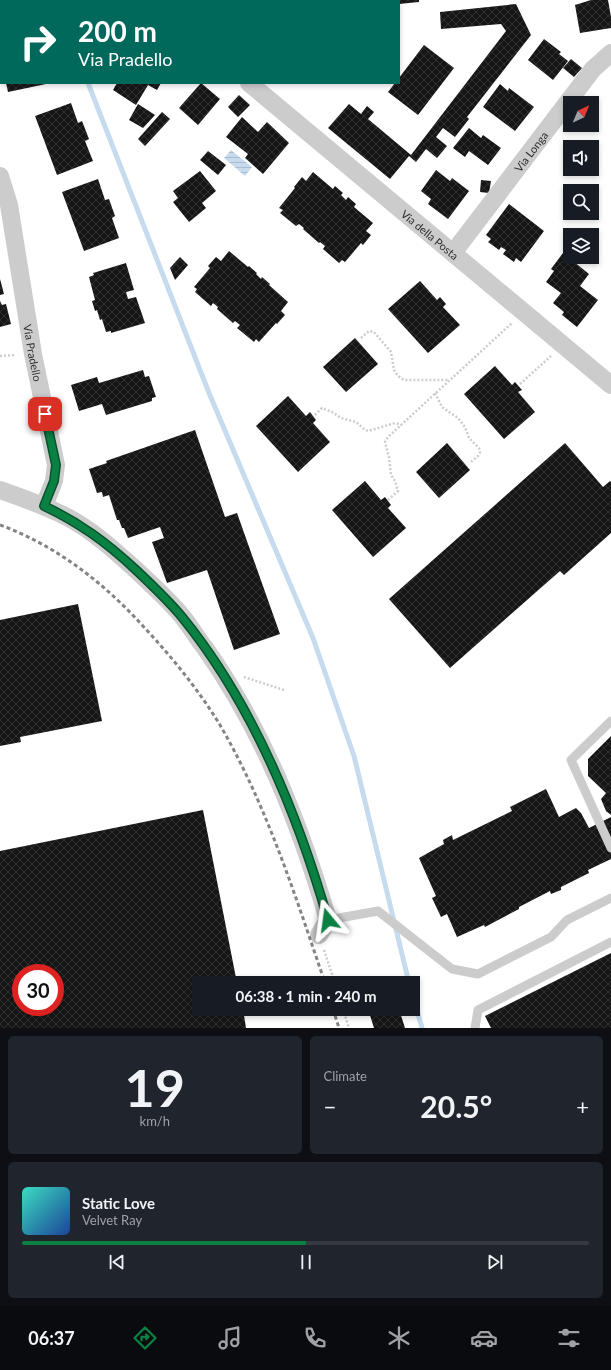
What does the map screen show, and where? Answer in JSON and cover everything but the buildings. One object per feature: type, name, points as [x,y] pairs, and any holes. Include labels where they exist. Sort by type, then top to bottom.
[{"type":"street","name":"Via Longa","points":[[453,253],[593,69],[611,54]]},
{"type":"street","name":"Via della Posta","points":[[250,84],[611,385]]},
{"type":"street","name":"Via Pradello","points":[[0,176],[9,205],[33,354],[56,465],[54,481],[44,506]]},
{"type":"street","points":[[0,490],[44,506],[86,529],[116,552],[152,584],[182,616],[219,668],[250,721],[282,787],[314,871],[324,927]]},
{"type":"lane","points":[[611,721],[571,760],[611,848]]},
{"type":"lane","points":[[324,927],[378,911],[452,969],[478,974],[551,937],[567,920],[611,898]]},
{"type":"lane","points":[[475,1028],[478,1010],[611,942]]},
{"type":"path","points":[[388,500],[398,491],[395,481],[391,476],[386,442],[388,437],[524,312]]},
{"type":"path","points":[[361,338],[369,331],[374,332],[391,352],[394,370],[398,376],[404,380],[450,380]]},
{"type":"path","points":[[520,384],[546,362],[563,344]]},
{"type":"path","points":[[435,394],[442,407],[458,418],[465,427],[469,438],[479,448],[480,452],[478,456],[471,462]]},
{"type":"path","points":[[314,415],[322,408],[341,418],[356,422],[368,432],[395,423],[401,425]]},
{"type":"path","points":[[219,668],[284,690]]},
{"type":"path","points":[[324,927],[334,976]]},
{"type":"path","points":[[345,1016],[349,1028]]},
{"type":"water","points":[[231,150],[252,167],[245,176],[224,158]]},
{"type":"waterway","points":[[88,84],[209,393],[313,638],[354,756],[407,976]]},
{"type":"waterway","points":[[419,1016],[422,1028]]},
{"type":"railway","points":[[0,525],[20,533],[59,554],[77,566],[111,594],[153,637],[184,673],[203,699],[220,725],[237,756],[266,819],[291,884],[323,976]]},
{"type":"railway","points":[[335,1016],[339,1028]]},
{"type":"route","points":[[45,414],[56,465],[54,481],[44,506],[86,529],[116,552],[152,584],[182,616],[219,668],[250,721],[282,787],[316,878],[328,920]]}]
